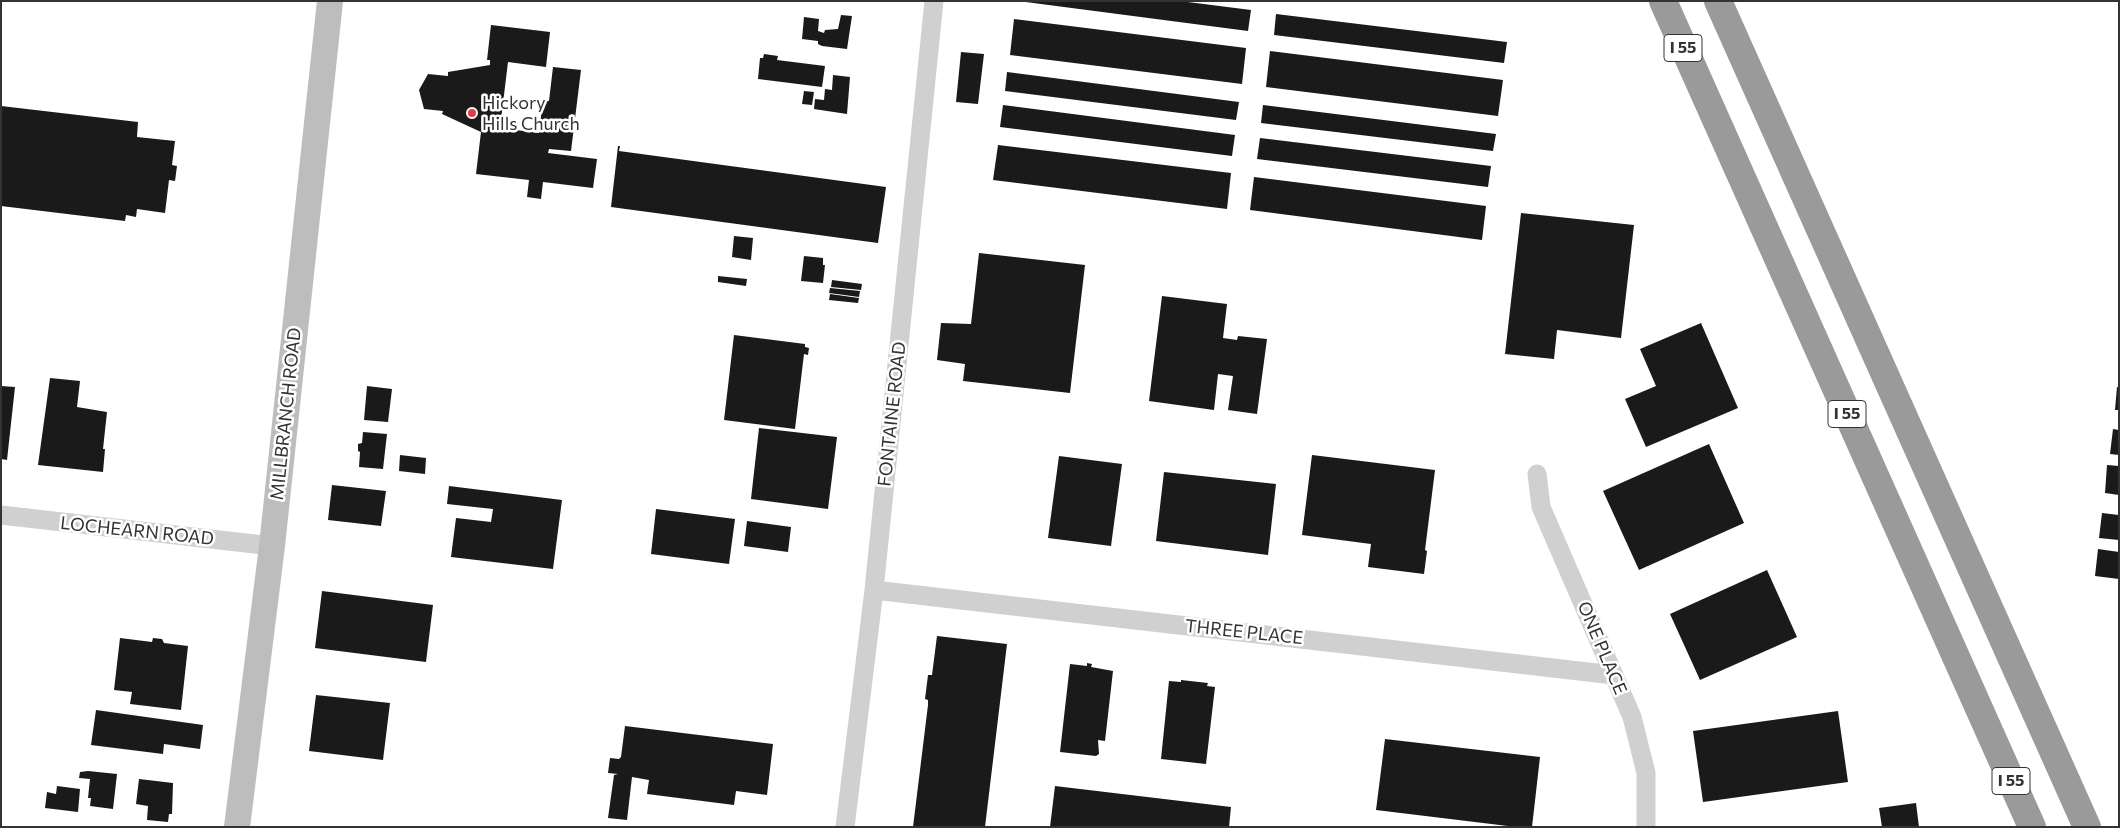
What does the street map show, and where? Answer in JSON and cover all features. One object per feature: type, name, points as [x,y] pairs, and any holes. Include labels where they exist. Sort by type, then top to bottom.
[{"type":"highway","name":"I 55","points":[[1662,1],[2032,827]]},
{"type":"highway","points":[[1718,1],[2087,827]]},
{"type":"highway","points":[[1990,735],[2014,827]]},
{"type":"main road","name":"MILLBRANCH ROAD","points":[[237,827],[272,546],[330,1]]},
{"type":"street","name":"FONTAINE ROAD","points":[[845,827],[874,590],[934,1]]},
{"type":"street","name":"ONE PLACE","points":[[1536,474],[1542,507],[1632,717],[1646,773],[1646,827]]},
{"type":"street","name":"LOCHEARN ROAD","points":[[1,515],[272,546]]},
{"type":"street","name":"THREE PLACE","points":[[874,590],[1614,675]]},
{"type":"building","points":[[1018,1],[1180,1],[1251,10],[1248,31]]},
{"type":"building","points":[[1276,14],[1507,42],[1504,63],[1274,35]]},
{"type":"building","points":[[841,15],[852,16],[847,49],[822,46],[818,44],[818,41],[802,39],[804,17],[819,19],[818,31],[824,33],[825,30],[838,29]]},
{"type":"building","points":[[1014,19],[1246,48],[1242,84],[1010,55]]},
{"type":"building","name":"Hickory Hills Church","points":[[491,25],[550,32],[546,67],[508,62],[500,128],[539,133],[543,100],[549,101],[553,67],[581,70],[571,151],[549,149],[548,153],[597,159],[593,188],[543,182],[541,199],[527,197],[529,180],[476,174],[481,132],[442,114],[443,111],[424,109],[419,90],[428,74],[448,76],[448,72],[490,65],[490,60],[487,60]]},
{"type":"building","points":[[1270,51],[1503,80],[1498,116],[1266,87]]},
{"type":"building","points":[[961,52],[984,54],[978,104],[956,102]]},
{"type":"building","points":[[764,54],[778,56],[777,60],[825,66],[822,87],[758,79],[760,58],[763,58]]},
{"type":"building","points":[[1007,72],[1239,102],[1236,120],[1005,91]]},
{"type":"building","points":[[833,75],[850,77],[847,114],[814,109],[815,99],[824,100],[825,89],[832,90]]},
{"type":"building","points":[[804,91],[814,92],[812,105],[802,104]]},
{"type":"building","points":[[1003,105],[1235,135],[1232,156],[1000,127]]},
{"type":"building","points":[[1263,105],[1496,134],[1493,151],[1261,123]]},
{"type":"building","points":[[1,106],[138,122],[137,137],[175,141],[172,165],[177,166],[175,181],[169,180],[165,213],[137,209],[136,217],[126,215],[125,221],[1,206]]},
{"type":"building","points":[[1260,138],[1491,166],[1488,187],[1257,159]]},
{"type":"building","points":[[998,145],[1231,173],[1227,209],[993,180]]},
{"type":"building","points":[[618,146],[620,146],[619,151],[886,187],[878,243],[611,207]]},
{"type":"building","points":[[1254,177],[1486,206],[1482,240],[1250,210]]},
{"type":"building","points":[[1521,213],[1634,225],[1621,338],[1557,330],[1554,359],[1505,354]]},
{"type":"building","points":[[734,236],[753,238],[751,260],[732,257]]},
{"type":"building","points":[[979,253],[1085,265],[1070,393],[963,381],[965,364],[937,360],[941,323],[971,324]]},
{"type":"building","points":[[804,256],[823,258],[823,265],[825,265],[823,283],[801,281]]},
{"type":"building","points":[[718,276],[747,279],[746,286],[718,282]]},
{"type":"building","points":[[832,280],[862,284],[861,290],[831,287]]},
{"type":"building","points":[[830,288],[860,291],[859,297],[829,293]]},
{"type":"building","points":[[830,294],[859,298],[858,303],[829,300]]},
{"type":"building","points":[[1162,296],[1227,304],[1223,338],[1237,340],[1238,336],[1267,339],[1257,414],[1228,410],[1233,376],[1218,374],[1214,410],[1149,401]]},
{"type":"building","points":[[1701,323],[1738,408],[1646,447],[1625,399],[1656,386],[1640,349]]},
{"type":"building","points":[[734,335],[805,344],[805,347],[809,348],[808,355],[804,354],[795,429],[724,420]]},
{"type":"building","points":[[50,378],[80,381],[77,407],[107,412],[103,449],[105,449],[103,472],[38,465]]},
{"type":"building","points":[[1,386],[15,387],[7,460],[1,459]]},
{"type":"building","points":[[367,386],[392,389],[388,422],[364,420]]},
{"type":"building","points":[[2117,387],[2119,387],[2119,410],[2115,410]]},
{"type":"building","points":[[759,428],[837,437],[828,509],[751,499]]},
{"type":"building","points":[[2113,429],[2119,430],[2119,455],[2110,454]]},
{"type":"building","points":[[363,432],[387,434],[383,469],[359,467],[360,452],[358,451],[358,444],[362,443]]},
{"type":"building","points":[[1709,444],[1744,523],[1639,570],[1603,491]]},
{"type":"building","points":[[400,455],[426,458],[425,474],[399,471]]},
{"type":"building","points":[[1312,455],[1435,470],[1425,550],[1427,551],[1424,574],[1368,567],[1371,544],[1302,535]]},
{"type":"building","points":[[1059,456],[1122,464],[1111,546],[1048,538]]},
{"type":"building","points":[[2107,465],[2119,466],[2119,495],[2105,493]]},
{"type":"building","points":[[1164,472],[1276,484],[1268,555],[1156,541]]},
{"type":"building","points":[[332,485],[386,491],[381,526],[328,520]]},
{"type":"building","points":[[449,486],[562,500],[553,569],[451,557],[456,518],[491,522],[493,509],[447,504]]},
{"type":"building","points":[[656,509],[735,519],[729,564],[651,554]]},
{"type":"building","points":[[2102,513],[2119,515],[2119,540],[2099,538]]},
{"type":"building","points":[[747,521],[791,527],[788,552],[744,546]]},
{"type":"building","points":[[2098,549],[2119,552],[2119,579],[2095,576]]},
{"type":"building","points":[[1767,570],[1797,637],[1700,680],[1670,614]]},
{"type":"building","points":[[322,591],[433,605],[426,662],[315,648]]},
{"type":"building","points":[[937,636],[1007,644],[985,827],[913,827],[928,705],[928,700],[925,699],[928,675],[932,675]]},
{"type":"building","points":[[120,638],[152,642],[153,638],[162,639],[164,643],[188,646],[181,710],[130,704],[132,692],[114,690]]},
{"type":"building","points":[[1087,663],[1092,664],[1091,667],[1113,671],[1105,741],[1098,740],[1099,754],[1096,756],[1060,752],[1070,664],[1087,666]]},
{"type":"building","points":[[1181,680],[1208,683],[1207,686],[1215,687],[1206,764],[1161,759],[1169,681],[1181,682]]},
{"type":"building","points":[[316,695],[390,703],[383,760],[309,751]]},
{"type":"building","points":[[96,710],[203,725],[200,749],[164,744],[163,754],[91,745]]},
{"type":"building","points":[[1838,711],[1848,782],[1703,802],[1693,731]]},
{"type":"building","points":[[625,726],[773,744],[767,795],[736,791],[734,805],[647,794],[649,780],[632,777],[627,820],[608,818],[614,775],[618,774],[608,773],[610,758],[619,759],[621,757]]},
{"type":"building","points":[[1385,739],[1540,757],[1532,827],[1516,827],[1376,810]]},
{"type":"building","points":[[80,772],[117,774],[113,809],[90,806],[91,798],[88,798],[90,779],[79,778]]},
{"type":"building","points":[[139,779],[173,783],[172,814],[169,814],[168,822],[147,820],[148,806],[136,804]]},
{"type":"building","points":[[57,786],[80,789],[78,812],[45,808],[47,792],[56,794]]},
{"type":"building","points":[[1055,786],[1231,807],[1229,827],[1050,827]]},
{"type":"building","points":[[1916,803],[1919,827],[1882,827],[1879,808]]},
{"type":"place","name":"Hickory Hills Church","points":[[472,113]]}]
